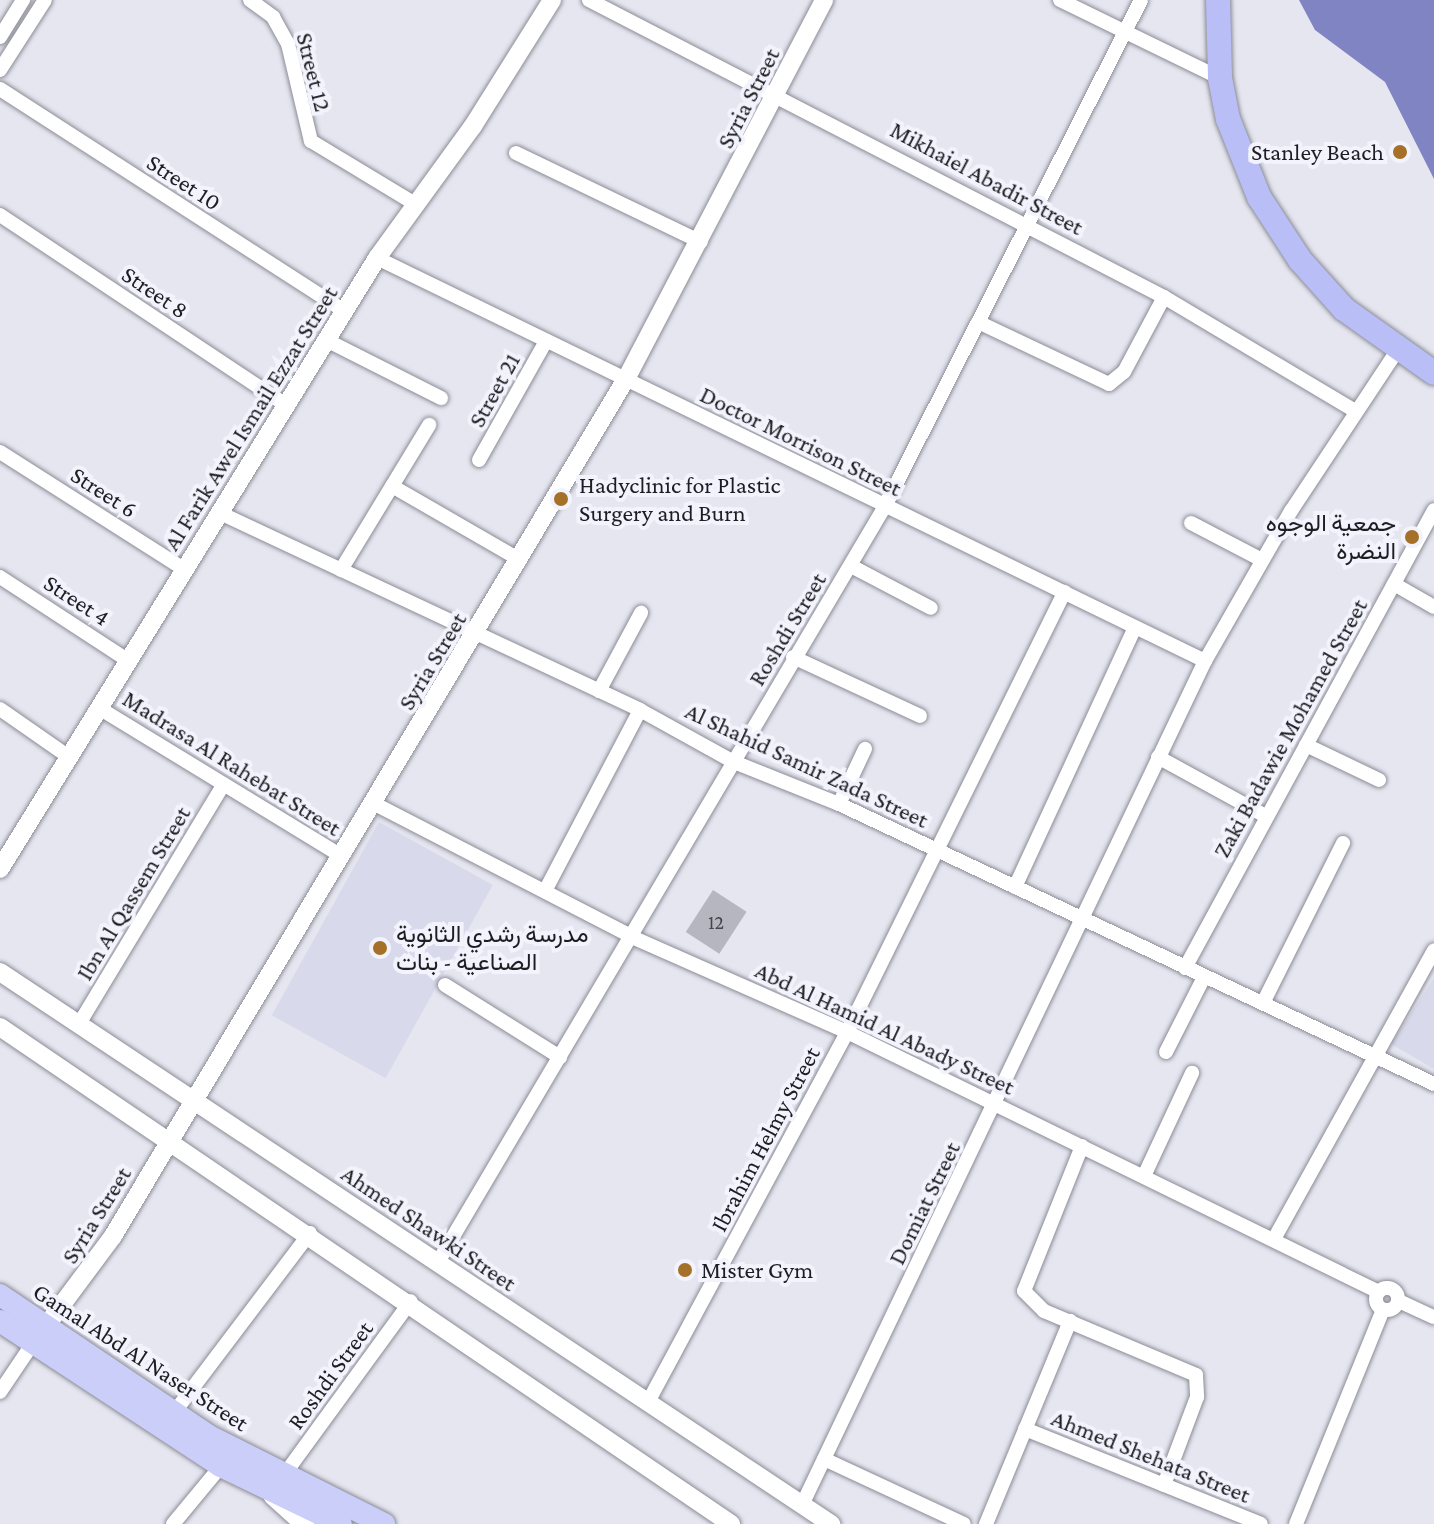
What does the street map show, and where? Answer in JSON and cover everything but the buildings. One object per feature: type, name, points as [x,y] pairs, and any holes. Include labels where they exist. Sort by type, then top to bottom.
[{"type":"highway","points":[[1218,0],[1220,78],[1241,159],[1281,233],[1321,285],[1397,351],[1434,373]]},
{"type":"main road","name":"Gamal Abd Al Naser Street","points":[[0,1295],[39,1335],[221,1466],[273,1495],[341,1524]]},
{"type":"main road","name":"Gamal Abd Al Naser Street","points":[[0,1321],[39,1335],[284,1475],[384,1524]]},
{"type":"main road","points":[[273,1495],[305,1524]]},
{"type":"street","points":[[0,37],[5,19],[23,0]]},
{"type":"street","points":[[0,70],[45,0]]},
{"type":"street","name":"Street 12","points":[[250,0],[273,17],[288,44],[311,141],[415,204]]},
{"type":"street","name":"Al Farik Awel Ismail Ezzat Street","points":[[0,869],[377,258],[552,0]]},
{"type":"street","name":"Mikhaiel Abadir Street","points":[[589,0],[777,93],[1164,297],[1355,411]]},
{"type":"street","name":"Syria Street","points":[[39,1335],[82,1284],[520,560],[626,379],[701,242],[824,0]]},
{"type":"street","points":[[1060,0],[1220,78]]},
{"type":"street","name":"Roshdi Street","points":[[438,1262],[634,938],[793,657],[884,508],[1024,223],[1141,0]]},
{"type":"street","points":[[5,19],[25,32]]},
{"type":"street","name":"Street 10","points":[[0,89],[344,311]]},
{"type":"street","points":[[516,153],[701,242]]},
{"type":"street","name":"Street 8","points":[[0,215],[286,405]]},
{"type":"street","name":"Doctor Morrison Street","points":[[377,258],[884,508],[1205,661]]},
{"type":"street","points":[[978,322],[1109,384],[1124,372],[1164,297]]},
{"type":"street","points":[[326,340],[441,398]]},
{"type":"street","name":"Street 21","points":[[479,460],[546,341]]},
{"type":"street","name":"Domiat Street","points":[[802,1505],[1085,921],[1158,757],[1205,661],[1262,560],[1355,411],[1397,351]]},
{"type":"street","points":[[341,570],[429,425]]},
{"type":"street","name":"Street 6","points":[[0,452],[185,570]]},
{"type":"street","points":[[392,486],[520,560]]},
{"type":"street","name":"Zaki Badawie Mohamed Street","points":[[1185,968],[1434,510]]},
{"type":"street","name":"Al Shahid Samir Zada Street","points":[[220,513],[640,710],[734,762],[839,804],[1204,977],[1377,1053],[1434,1084]]},
{"type":"street","points":[[1191,523],[1262,560]]},
{"type":"street","points":[[851,566],[931,608]]},
{"type":"street","name":"Street 4","points":[[0,577],[129,661]]},
{"type":"street","points":[[1394,584],[1434,607]]},
{"type":"street","name":"Ibrahim Helmy Street","points":[[648,1402],[847,1032],[1064,592]]},
{"type":"street","points":[[599,691],[641,613]]},
{"type":"street","points":[[1015,887],[1135,627]]},
{"type":"street","points":[[793,657],[920,716]]},
{"type":"street","name":"Madrasa Al Rahebat Street","points":[[99,708],[341,856]]},
{"type":"street","points":[[0,709],[69,757]]},
{"type":"street","points":[[545,891],[640,710]]},
{"type":"street","points":[[1306,745],[1379,780]]},
{"type":"street","points":[[839,804],[865,749]]},
{"type":"street","points":[[1158,757],[1267,817]]},
{"type":"street","name":"Ibn Al Qassem Street","points":[[79,1024],[224,784]]},
{"type":"street","name":"Abd Al Hamid Al Abady Street","points":[[373,803],[634,938],[847,1032],[1379,1292],[1391,1288],[1399,1301]]},
{"type":"street","points":[[1263,1003],[1343,843]]},
{"type":"street","points":[[1274,1239],[1434,950]]},
{"type":"street","name":"Ahmed Shawki Street","points":[[0,972],[831,1524]]},
{"type":"street","points":[[1166,1052],[1204,977]]},
{"type":"street","points":[[445,985],[560,1057]]},
{"type":"street","points":[[0,1027],[411,1301],[731,1524]]},
{"type":"street","points":[[1144,1176],[1192,1073]]},
{"type":"street","points":[[1082,1146],[1023,1284],[1031,1303],[1196,1375],[1198,1391],[1164,1485]]},
{"type":"street","points":[[173,1414],[310,1233]]},
{"type":"street","points":[[1379,1292],[1376,1301],[1383,1310]]},
{"type":"street","name":"Roshdi Street","points":[[284,1475],[411,1301]]},
{"type":"street","points":[[1296,1524],[1383,1310],[1399,1301],[1434,1317]]},
{"type":"street","points":[[986,1524],[1070,1321]]},
{"type":"street","points":[[0,1392],[39,1335]]},
{"type":"street","name":"Ahmed Shehata Street","points":[[1025,1429],[1261,1524]]},
{"type":"street","points":[[824,1459],[964,1524]]},
{"type":"street","points":[[173,1524],[221,1466]]},
{"type":"shaded area","name":"مدرسة رشدي الثانوية الصناعية - بنات","points":[[379,822],[493,885],[386,1078],[272,1015]]},
{"type":"shaded area","points":[[1434,978],[1434,1069],[1391,1044]]},
{"type":"water","points":[[1299,0],[1434,0],[1434,179],[1385,82],[1315,30]]},
{"type":"place","name":"Stanley Beach","points":[[1400,152]]},
{"type":"place","name":"Hadyclinic for Plastic Surgery and Burn","points":[[561,499]]},
{"type":"place","name":"جمعية الوجوه النضرة","points":[[1412,537]]},
{"type":"place","name":"مدرسة رشدي الثانوية الصناعية - بنات","points":[[380,948]]},
{"type":"place","name":"Mister Gym","points":[[685,1270]]}]
